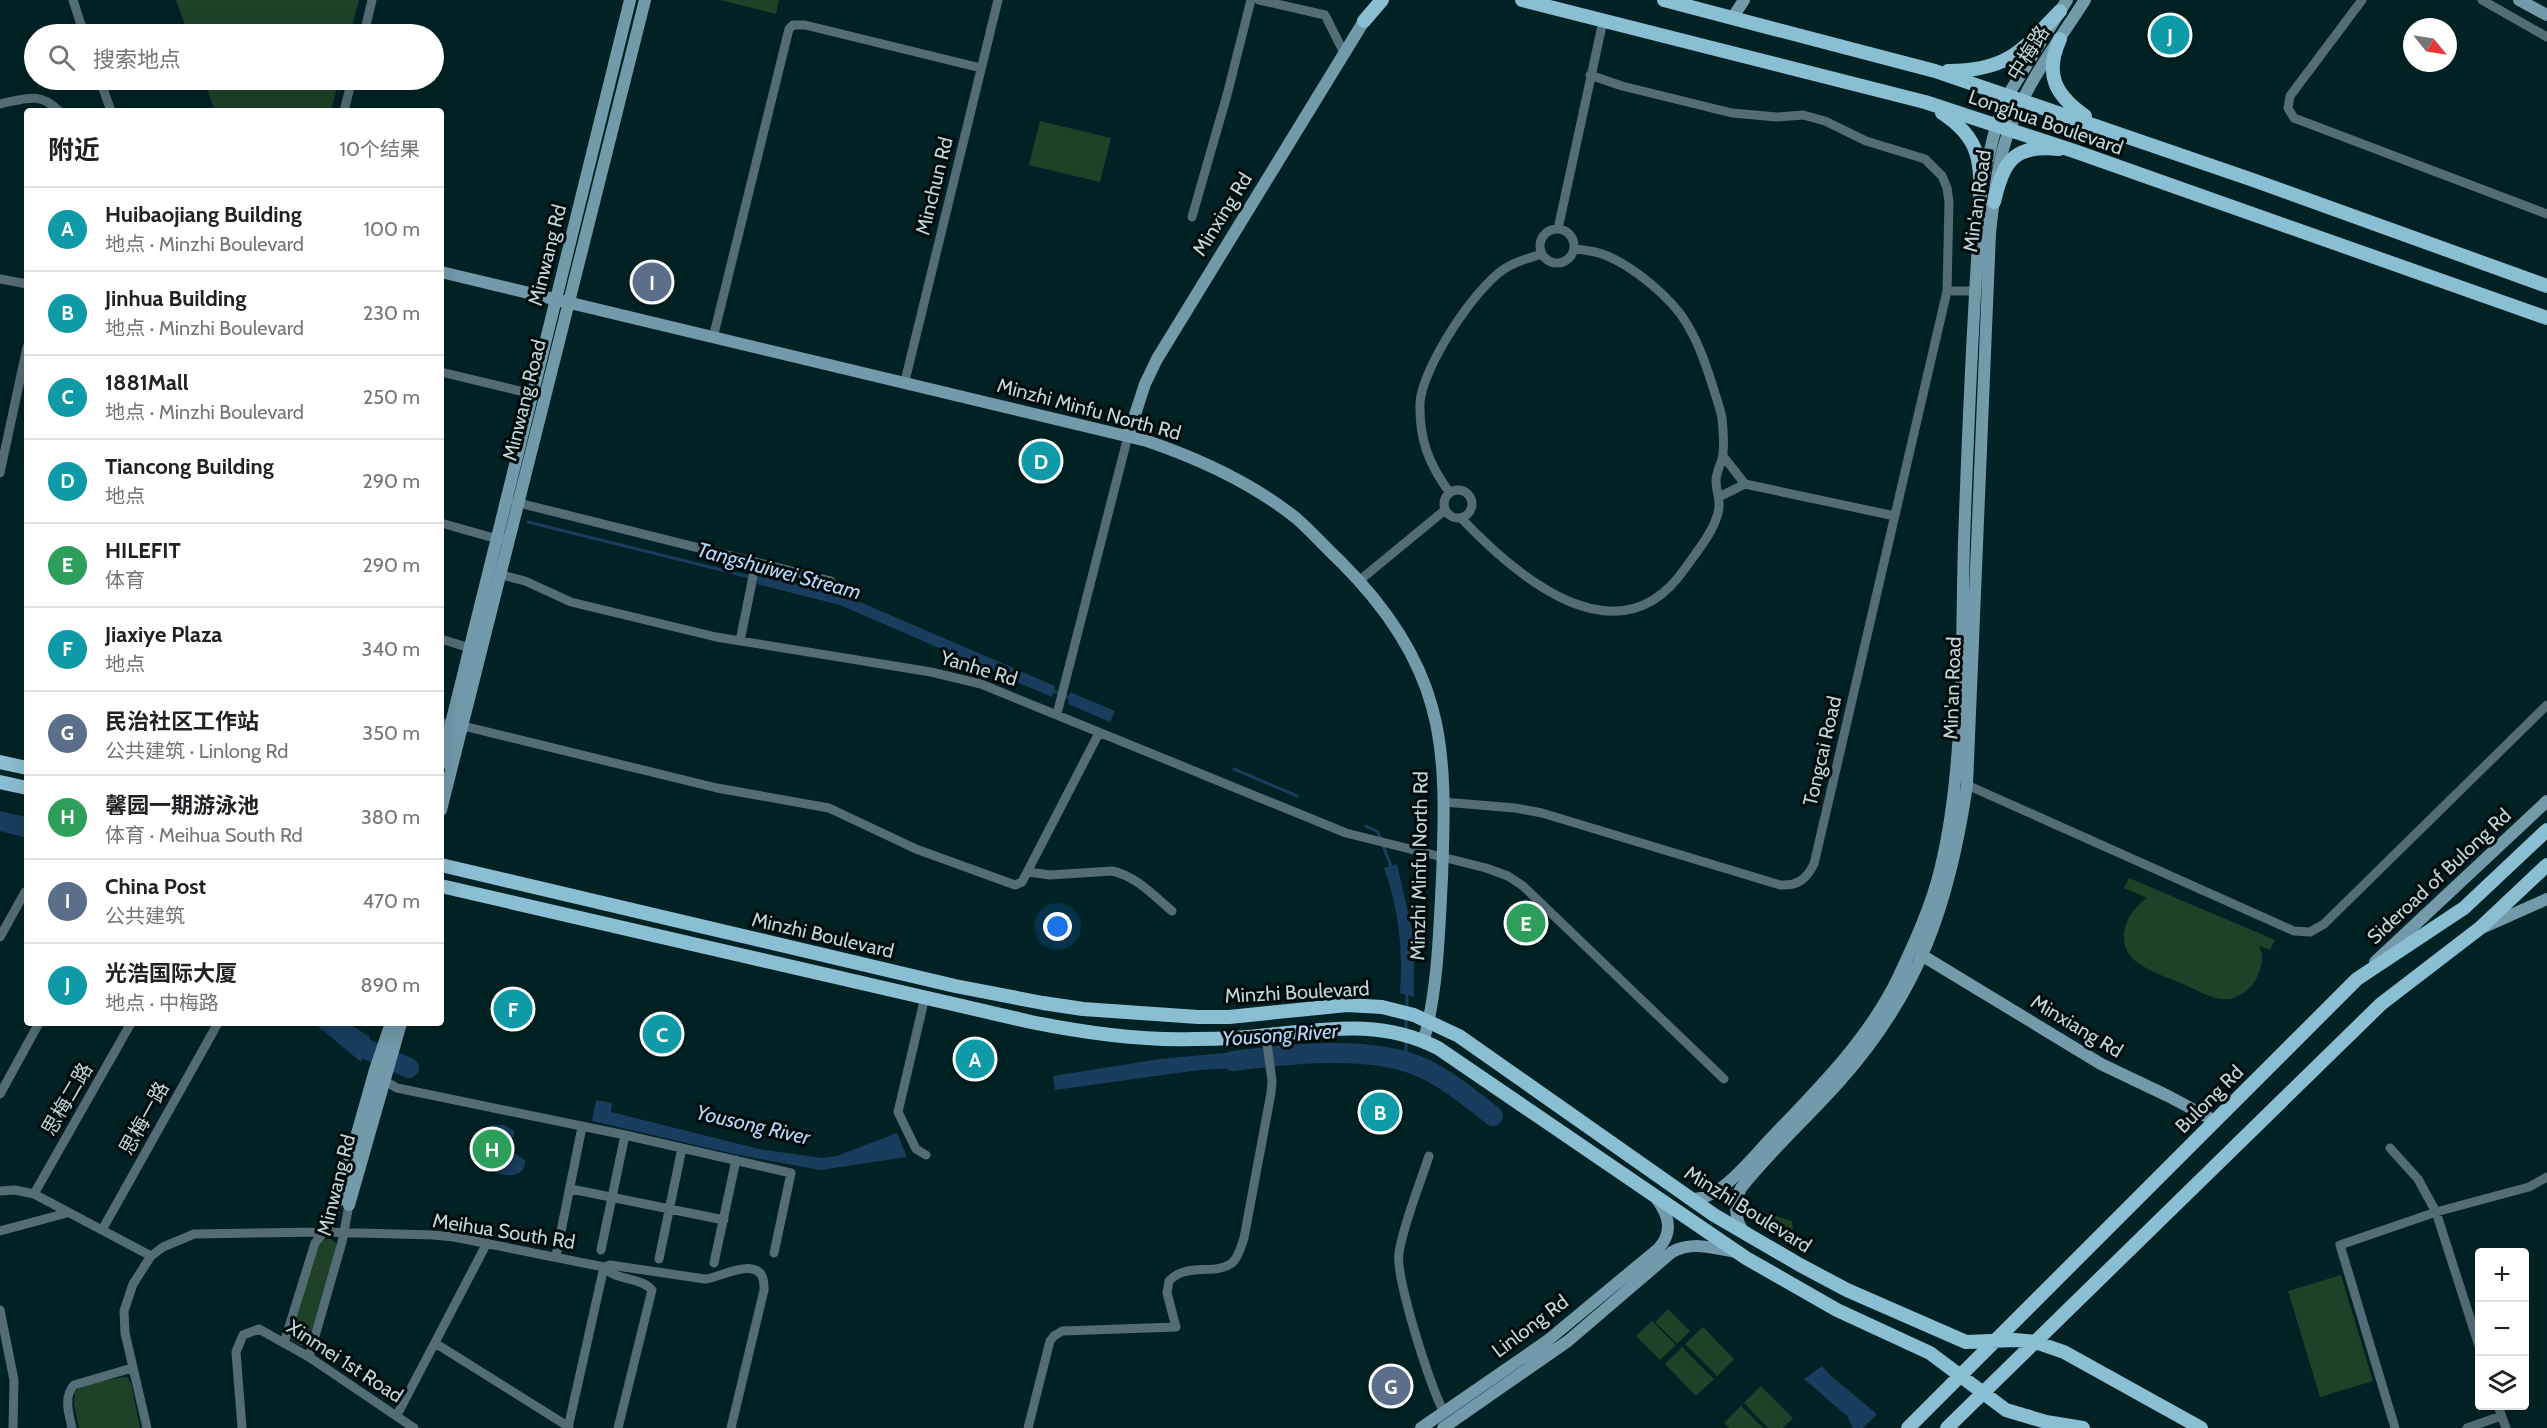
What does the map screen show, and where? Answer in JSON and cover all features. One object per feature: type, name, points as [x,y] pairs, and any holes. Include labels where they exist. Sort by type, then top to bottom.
[{"type":"main road","name":"Minwang Rd","points":[[444,752],[497,539],[512,501],[532,394],[630,0]]},
{"type":"main road","name":"Minwang Road","points":[[444,784],[451,725],[502,575],[510,542],[512,501],[569,303],[645,0]]},
{"type":"main road","points":[[1365,21],[1368,0]]},
{"type":"main road","points":[[1365,21],[1382,0]]},
{"type":"main road","name":"Longhua Boulevard","points":[[1522,0],[1925,102],[2074,151],[2547,318]]},
{"type":"main road","name":"Longhua Boulevard","points":[[1664,0],[1935,71],[2022,99],[2547,286]]},
{"type":"main road","points":[[1733,17],[1744,0]]},
{"type":"main road","name":"中梅路","points":[[2002,128],[2085,0]]},
{"type":"main road","points":[[2519,0],[2547,15]]},
{"type":"main road","points":[[1935,71],[1970,70],[2001,64],[2023,50],[2064,6]]},
{"type":"main road","name":"中梅路","points":[[2002,128],[2008,95],[2064,6]]},
{"type":"main road","name":"Minxing Rd","points":[[1128,436],[1135,409],[1157,359],[1365,21]]},
{"type":"main road","points":[[2060,39],[2051,65],[2055,85],[2068,103],[2099,126]]},
{"type":"main road","points":[[1925,102],[1963,128],[1978,152],[1981,166],[1980,207]]},
{"type":"main road","name":"Min'an Road","points":[[1742,1177],[1841,1080],[1889,1019],[1923,956],[1942,905],[1953,863],[1967,785],[1990,233],[2002,154],[2002,128]]},
{"type":"main road","name":"Min'an Road","points":[[1742,1177],[1868,1029],[1897,981],[1920,929],[1941,868],[1952,813],[1958,727],[1969,389],[1980,207],[1982,183],[2002,128]]},
{"type":"main road","points":[[1994,202],[2000,174],[2005,165],[2019,154],[2054,148],[2074,151]]},
{"type":"main road","name":"Minzhi Minfu North Rd","points":[[444,273],[1128,436],[1194,459],[1247,485],[1296,519],[1360,580],[1378,601],[1412,656],[1433,708],[1443,780],[1442,857],[1436,984],[1429,1021],[1419,1039]]},
{"type":"main road","points":[[0,762],[24,767]]},
{"type":"main road","points":[[0,782],[24,787]]},
{"type":"main road","name":"Sideroad of Bulong Rd","points":[[2357,979],[2547,801]]},
{"type":"main road","name":"Bulong Rd","points":[[1908,1428],[2357,979],[2464,908],[2547,830]]},
{"type":"main road","points":[[1947,1428],[2381,1004],[2480,928],[2547,865]]},
{"type":"main road","name":"Minzhi Boulevard","points":[[444,866],[955,986],[1053,1005],[1198,1017],[1229,1017],[1347,1005],[1397,1011],[1414,1016],[1459,1036],[1688,1198],[1746,1235],[1848,1290],[1966,1342],[2015,1340],[2035,1342],[2064,1352],[2201,1428]]},
{"type":"main road","name":"Minzhi Boulevard","points":[[444,887],[1086,1033],[1155,1039],[1267,1043],[1337,1027],[1397,1032],[1419,1039],[1512,1097],[1736,1252],[1838,1310],[1930,1353],[1981,1394],[2006,1410],[2046,1422],[2083,1428]]},
{"type":"main road","points":[[2480,928],[2547,899]]},
{"type":"main road","name":"Minxiang Rd","points":[[1923,956],[2101,1064],[2215,1121]]},
{"type":"main road","name":"Minwang Rd","points":[[391,1026],[391,1040]]},
{"type":"main road","name":"Minwang Rd","points":[[344,1203],[379,1075],[391,1040],[399,1026]]},
{"type":"main road","points":[[1688,1198],[1701,1199],[1742,1177]]},
{"type":"main road","points":[[1742,1177],[1736,1209],[1739,1225],[1746,1235]]},
{"type":"main road","points":[[1656,1198],[1664,1209],[1669,1225],[1662,1253]]},
{"type":"main road","points":[[1662,1253],[1695,1245],[1736,1252]]},
{"type":"main road","name":"Linlong Rd","points":[[1421,1428],[1547,1341],[1662,1253]]},
{"type":"main road","name":"Linlong Rd","points":[[1443,1428],[1573,1337],[1662,1253]]},
{"type":"street","points":[[73,0],[81,24]]},
{"type":"street","points":[[366,24],[372,0]]},
{"type":"street","name":"Minchun Rd","points":[[905,381],[998,0]]},
{"type":"street","points":[[1192,217],[1251,0]]},
{"type":"street","points":[[1259,0],[1325,15],[1344,53]]},
{"type":"street","points":[[2362,0],[2290,96],[2288,108],[2294,118],[2547,214]]},
{"type":"street","points":[[2482,0],[2547,37]]},
{"type":"street","points":[[1558,229],[1590,75],[1604,21]]},
{"type":"street","points":[[713,338],[789,29],[793,25],[805,25],[981,68]]},
{"type":"street","name":"Tongcai Road","points":[[1443,802],[1528,809],[1779,885],[1791,886],[1801,882],[1809,874],[1814,864],[1947,291],[1948,195],[1942,176],[1925,159],[1866,141],[1839,126],[1813,117],[1732,113],[1631,89],[1590,75]]},
{"type":"street","points":[[104,90],[110,108]]},
{"type":"street","points":[[345,108],[349,90]]},
{"type":"street","points":[[0,104],[28,98],[43,99],[55,108]]},
{"type":"street","points":[[1558,229],[1572,238],[1574,249],[1571,256],[1563,262],[1550,261],[1542,254],[1542,239],[1549,231],[1558,229]]},
{"type":"street","points":[[1461,518],[1470,511],[1471,498],[1461,490],[1449,493],[1444,501],[1445,510],[1450,516],[1461,518],[1497,554],[1568,602],[1600,610],[1622,612],[1642,608],[1659,598],[1680,576],[1708,534],[1719,510],[1716,481],[1723,456],[1722,418],[1703,355],[1686,322],[1654,287],[1624,264],[1602,254],[1574,249]]},
{"type":"street","points":[[1449,493],[1434,471],[1422,436],[1420,402],[1425,381],[1442,347],[1481,290],[1503,270],[1520,261],[1542,254]]},
{"type":"street","points":[[0,279],[24,283]]},
{"type":"street","points":[[1947,291],[1975,291]]},
{"type":"street","points":[[0,473],[24,361]]},
{"type":"street","points":[[444,373],[532,394]]},
{"type":"street","points":[[1058,711],[1128,436]]},
{"type":"street","points":[[1723,456],[1745,484]]},
{"type":"street","points":[[1719,497],[1745,484],[1894,516]]},
{"type":"street","points":[[512,501],[755,566],[831,581]]},
{"type":"street","points":[[1360,580],[1445,510]]},
{"type":"street","points":[[444,524],[510,542]]},
{"type":"street","points":[[740,641],[755,566]]},
{"type":"street","name":"Yanhe Rd","points":[[489,572],[525,581],[571,602],[740,641],[959,678],[1058,711],[1100,732],[1326,825],[1368,840],[1486,868],[1508,876],[1522,886],[1724,1079]]},
{"type":"street","points":[[444,640],[470,648]]},
{"type":"street","points":[[1967,785],[2294,931],[2310,932],[2324,924],[2547,705]]},
{"type":"street","points":[[451,725],[717,788],[829,808],[916,849],[1015,885],[1021,884],[1028,872],[1100,732]]},
{"type":"street","points":[[1028,872],[1050,875],[1121,873],[1141,885],[1172,911]]},
{"type":"street","points":[[0,937],[24,896]]},
{"type":"street","points":[[925,997],[898,1112],[908,1127],[916,1149],[926,1155]]},
{"type":"street","points":[[0,1094],[37,1026]]},
{"type":"street","name":"思梅二路","points":[[34,1194],[129,1026]]},
{"type":"street","name":"思梅一路","points":[[102,1230],[216,1026]]},
{"type":"street","points":[[1028,1428],[1046,1356],[1054,1336],[1062,1331],[1176,1327],[1167,1293],[1167,1286],[1173,1276],[1185,1271],[1225,1266],[1232,1263],[1238,1255],[1244,1238],[1271,1098],[1267,1043]]},
{"type":"street","points":[[379,1075],[397,1088],[625,1135],[791,1173],[774,1253]]},
{"type":"street","points":[[556,1256],[582,1127]]},
{"type":"street","points":[[600,1250],[625,1135]]},
{"type":"street","points":[[659,1259],[682,1148]]},
{"type":"street","points":[[2390,1148],[2418,1179],[2436,1212],[2475,1333]]},
{"type":"street","points":[[1430,1156],[1400,1248],[1398,1269],[1434,1394],[1444,1412]]},
{"type":"street","points":[[714,1263],[736,1160]]},
{"type":"street","points":[[2395,1428],[2340,1245],[2436,1212],[2529,1187],[2547,1177]]},
{"type":"street","points":[[571,1189],[724,1220]]},
{"type":"street","points":[[0,1191],[15,1190],[34,1194],[152,1256],[133,1284],[124,1311],[124,1334],[147,1428]]},
{"type":"street","name":"Minwang Rd","points":[[284,1343],[315,1243],[344,1203]]},
{"type":"street","name":"Minwang Rd","points":[[309,1357],[344,1232],[344,1203]]},
{"type":"street","points":[[0,1231],[67,1213]]},
{"type":"street","name":"Meihua South Rd","points":[[152,1256],[174,1242],[198,1233],[344,1232],[433,1235],[556,1256],[604,1267]]},
{"type":"street","points":[[397,1415],[487,1244]]},
{"type":"street","points":[[604,1267],[610,1264],[705,1278],[712,1278],[734,1269],[749,1269],[756,1271],[763,1278],[764,1290],[731,1428]]},
{"type":"street","points":[[435,1343],[568,1428],[604,1267]]},
{"type":"street","points":[[604,1267],[608,1273],[642,1283],[652,1290],[618,1428]]},
{"type":"street","points":[[0,1310],[14,1380],[13,1428]]},
{"type":"street","name":"Xinmei 1st Road","points":[[242,1428],[236,1352],[238,1344],[248,1332],[259,1329],[309,1357],[414,1428]]},
{"type":"street","points":[[72,1428],[68,1397],[69,1390],[74,1385],[132,1368]]},
{"type":"street","points":[[2499,1410],[2506,1428]]},
{"type":"street","points":[[2467,1428],[2501,1416]]},
{"type":"green space","points":[[176,0],[359,0],[353,24],[184,24]]},
{"type":"green space","points":[[720,0],[779,0],[776,14]]},
{"type":"green space","points":[[208,90],[336,90],[332,108],[214,108]]},
{"type":"green space","points":[[1040,121],[1111,138],[1100,182],[1029,165]]},
{"type":"green space","points":[[2129,878],[2275,940],[2270,950],[2259,946],[2262,962],[2252,985],[2235,998],[2218,998],[2151,970],[2132,958],[2126,949],[2124,931],[2132,912],[2147,898],[2124,888]]},
{"type":"green space","points":[[1766,1213],[1792,1221],[1793,1230],[1790,1235],[1762,1219],[1762,1215]]},
{"type":"green space","points":[[330,1238],[336,1243],[336,1248],[308,1343],[301,1346],[289,1338],[316,1248],[322,1240]]},
{"type":"green space","points":[[2341,1275],[2373,1381],[2320,1397],[2288,1291]]},
{"type":"green space","points":[[1668,1309],[1690,1331],[1677,1344],[1655,1322]]},
{"type":"green space","points":[[1652,1321],[1676,1345],[1660,1360],[1636,1336]]},
{"type":"green space","points":[[1703,1327],[1734,1359],[1717,1376],[1685,1344]]},
{"type":"green space","points":[[1682,1347],[1714,1379],[1696,1396],[1665,1364]]},
{"type":"green space","points":[[127,1377],[131,1383],[140,1428],[79,1428],[74,1405],[75,1392],[82,1385]]},
{"type":"green space","points":[[1761,1386],[1793,1418],[1783,1428],[1768,1428],[1744,1403]]},
{"type":"green space","points":[[1741,1406],[1763,1428],[1729,1428],[1724,1423]]},
{"type":"water","points":[[760,573],[860,602],[1055,686],[1052,697],[840,605],[757,584]]},
{"type":"water","points":[[1070,692],[1115,711],[1110,722],[1068,704]]},
{"type":"water","points":[[0,811],[24,816],[24,837],[0,831]]},
{"type":"water","points":[[1397,864],[1414,939],[1414,997],[1400,993],[1399,930],[1384,868]]},
{"type":"water","points":[[318,1026],[353,1026],[370,1037],[361,1062]]},
{"type":"water","points":[[1352,1047],[1351,1062],[1313,1058],[1280,1061],[1281,1049]]},
{"type":"water","points":[[1372,1048],[1432,1064],[1423,1078],[1394,1065],[1371,1062]]},
{"type":"water","points":[[1256,1050],[1257,1062],[1252,1067],[1199,1070],[1055,1090],[1053,1076],[1160,1059]]},
{"type":"water","points":[[1451,1076],[1496,1110],[1490,1121],[1443,1089]]},
{"type":"water","points":[[596,1100],[612,1103],[611,1112],[759,1149],[822,1158],[837,1156],[897,1133],[907,1157],[820,1170],[734,1154],[592,1121]]},
{"type":"water","points":[[493,1125],[504,1125],[514,1131],[514,1136],[506,1142],[506,1148],[525,1160],[523,1169],[517,1174],[499,1174],[482,1162],[477,1153],[480,1133]]},
{"type":"water","points":[[1822,1366],[1877,1414],[1863,1428],[1853,1428],[1847,1416],[1804,1379]]},
{"type":"waterway","name":"Tangshuiwei Stream","points":[[528,522],[762,580]]},
{"type":"waterway","name":"Tangshuiwei Stream","points":[[1051,690],[1072,699]]},
{"type":"waterway","name":"Tangshuiwei Stream","points":[[1234,769],[1297,796]]},
{"type":"waterway","name":"Tangshuiwei Stream","points":[[1366,826],[1378,832],[1392,869]]},
{"type":"waterway","name":"Tangshuiwei Stream","points":[[1407,994],[1407,1008]]},
{"type":"waterway","name":"Tangshuiwei Stream","points":[[1406,1018],[1406,1032]]},
{"type":"waterway","name":"Yousong River","points":[[336,1026],[366,1049],[409,1068]]},
{"type":"waterway","name":"Tangshuiwei Stream","points":[[1406,1039],[1406,1059]]},
{"type":"waterway","name":"Yousong River","points":[[1233,1061],[1330,1053],[1381,1056],[1425,1069],[1460,1091],[1493,1116]]},
{"type":"place","name":"光浩国际大厦","points":[[2170,35]]},
{"type":"place","name":"China Post","points":[[652,282]]},
{"type":"place","name":"Tiancong Building","points":[[1041,461]]},
{"type":"place","name":"HILEFIT","points":[[1526,923]]},
{"type":"place","name":"Jiaxiye Plaza","points":[[513,1009]]},
{"type":"place","name":"1881Mall","points":[[662,1034]]},
{"type":"place","name":"Huibaojiang Building","points":[[975,1059]]},
{"type":"place","name":"Jinhua Building","points":[[1380,1112]]},
{"type":"place","name":"馨园一期游泳池","points":[[492,1149]]},
{"type":"place","name":"民治社区工作站","points":[[1391,1386]]}]
